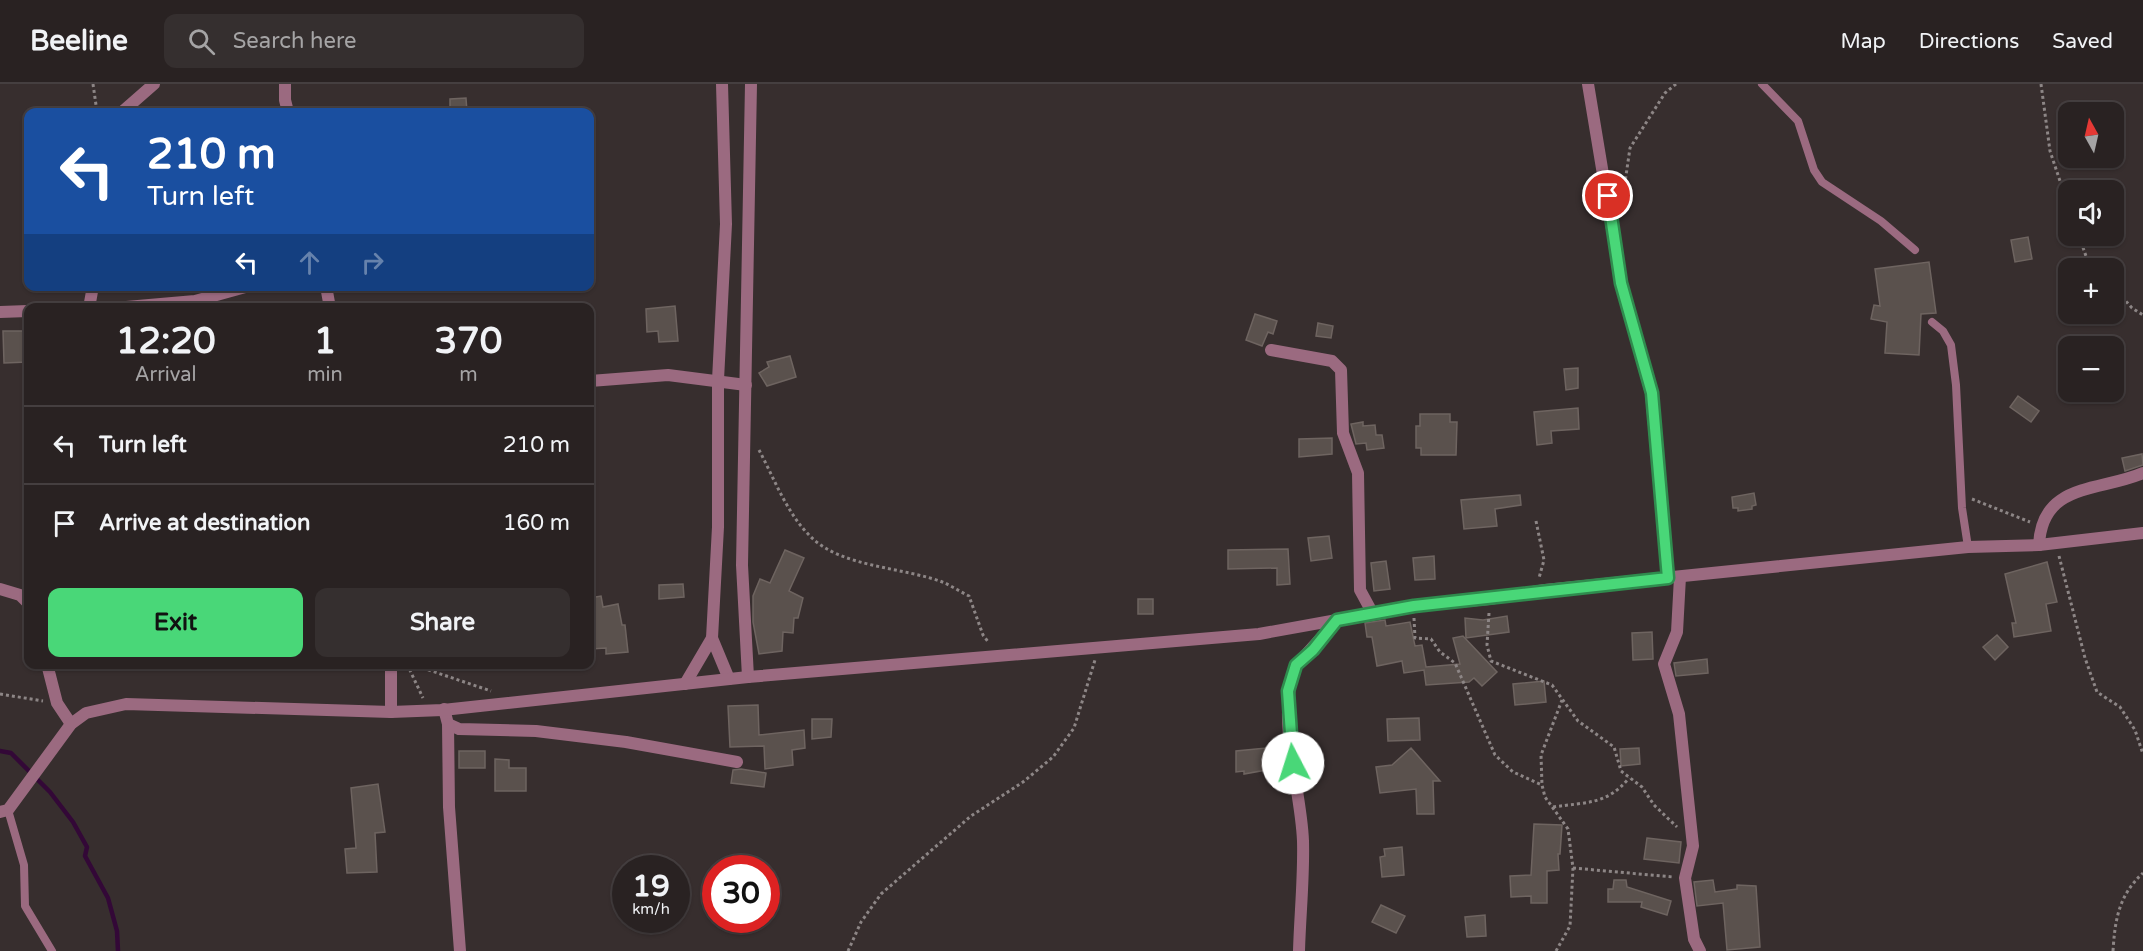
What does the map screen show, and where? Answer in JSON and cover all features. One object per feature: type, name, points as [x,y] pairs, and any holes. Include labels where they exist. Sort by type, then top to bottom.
[{"type":"street","points":[[127,108],[154,84]]},
{"type":"street","points":[[285,84],[287,108]]},
{"type":"street","points":[[722,84],[726,224],[718,380],[718,526],[712,638],[729,679]]},
{"type":"street","points":[[748,677],[742,565],[751,84]]},
{"type":"street","points":[[1588,84],[1621,283],[1652,393],[1674,578],[1677,632],[1664,664],[1679,714],[1693,846],[1685,878],[1694,939],[1701,951]]},
{"type":"street","points":[[172,303],[195,301],[231,291]]},
{"type":"street","points":[[0,312],[24,311]]},
{"type":"street","points":[[1271,350],[1332,361],[1341,370],[1344,433],[1358,473],[1360,590],[1373,614]]},
{"type":"street","points":[[594,381],[669,375],[746,385]]},
{"type":"street","points":[[2038,545],[2040,526],[2055,505],[2070,493],[2127,480],[2143,473]]},
{"type":"street","points":[[4,811],[71,724],[86,713],[126,704],[392,712],[520,703],[748,677],[1259,634],[1414,606],[1489,599],[1545,590],[1968,547],[2038,545],[2143,533]]},
{"type":"street","points":[[0,589],[20,595],[24,599]]},
{"type":"street","points":[[1299,951],[1303,840],[1291,744],[1288,691],[1296,665],[1313,650],[1337,620]]},
{"type":"street","points":[[685,684],[712,638]]},
{"type":"street","points":[[48,669],[57,703],[71,724]]},
{"type":"street","points":[[391,669],[392,712]]},
{"type":"street","points":[[444,709],[448,724],[449,807],[460,951]]},
{"type":"street","points":[[448,724],[459,729],[536,731],[626,742],[737,762]]},
{"type":"lane","points":[[1762,84],[1798,120],[1814,170],[1822,182],[1881,221],[1916,250]]},
{"type":"lane","points":[[1932,322],[1943,332],[1951,345],[1956,385],[1961,495],[1968,547]]},
{"type":"lane","points":[[4,811],[24,865],[25,906],[52,951]]},
{"type":"path","points":[[93,84],[96,108]]},
{"type":"path","points":[[1611,219],[1622,208],[1630,148],[1665,93],[1676,84]]},
{"type":"path","points":[[2041,84],[2050,151],[2060,180]]},
{"type":"path","points":[[2124,299],[2143,315]]},
{"type":"path","points":[[744,432],[755,443],[798,523],[812,538],[824,547],[862,562],[944,583],[969,596],[983,635],[999,656]]},
{"type":"path","points":[[1961,495],[2040,526]]},
{"type":"path","points":[[1536,521],[1544,560],[1538,579],[1545,590]]},
{"type":"path","points":[[2056,543],[2085,658],[2097,692],[2120,708],[2135,730],[2143,754]]},
{"type":"path","points":[[1489,599],[1487,645],[1491,661],[1552,685],[1578,722],[1614,747],[1621,771],[1642,787],[1654,805],[1672,821],[1693,846]]},
{"type":"path","points":[[1414,606],[1415,638],[1431,639],[1440,652],[1455,663],[1495,755],[1513,772],[1542,785]]},
{"type":"path","points":[[848,951],[861,922],[881,894],[971,816],[1023,782],[1053,757],[1074,728],[1098,649]]},
{"type":"path","points":[[411,669],[429,709]]},
{"type":"path","points":[[425,669],[520,703]]},
{"type":"path","points":[[0,693],[57,703]]},
{"type":"path","points":[[1556,951],[1570,926],[1573,868],[1568,829],[1545,797],[1542,785],[1541,756],[1562,700]]},
{"type":"path","points":[[1553,807],[1604,799],[1617,793],[1629,778]]},
{"type":"path","points":[[1573,868],[1685,878]]},
{"type":"path","points":[[2113,951],[2114,926],[2121,901],[2131,884],[2143,873]]},
{"type":"building","points":[[466,98],[467,108],[450,108],[450,99]]},
{"type":"building","points":[[2028,237],[2032,259],[2015,262],[2011,240]]},
{"type":"building","points":[[1929,262],[1936,313],[1921,314],[1919,355],[1885,353],[1887,322],[1871,319],[1874,305],[1880,306],[1875,269]]},
{"type":"building","points":[[675,306],[678,341],[659,342],[658,331],[647,332],[646,309]]},
{"type":"building","points":[[1255,314],[1277,321],[1273,334],[1268,332],[1262,346],[1246,340]]},
{"type":"building","points":[[1318,323],[1333,326],[1331,338],[1316,336]]},
{"type":"building","points":[[3,331],[24,331],[24,362],[4,363]]},
{"type":"building","points":[[790,356],[796,377],[767,386],[759,373],[769,367],[767,362]]},
{"type":"building","points":[[1578,368],[1578,388],[1566,390],[1564,369]]},
{"type":"building","points":[[2018,396],[2039,411],[2031,422],[2010,407]]},
{"type":"building","points":[[1578,408],[1579,429],[1551,431],[1552,443],[1537,445],[1534,412]]},
{"type":"building","points":[[1420,414],[1450,414],[1450,422],[1457,422],[1456,455],[1421,455],[1421,448],[1416,448],[1416,426],[1420,426]]},
{"type":"building","points":[[1363,422],[1363,426],[1375,425],[1376,435],[1382,435],[1384,448],[1367,450],[1366,443],[1356,444],[1351,424]]},
{"type":"building","points":[[1332,438],[1332,454],[1299,457],[1299,439]]},
{"type":"building","points":[[2142,454],[2143,465],[2125,471],[2122,458]]},
{"type":"building","points":[[1754,493],[1756,505],[1752,506],[1752,509],[1738,511],[1738,508],[1733,508],[1732,497]]},
{"type":"building","points":[[1520,495],[1521,505],[1495,509],[1497,526],[1464,529],[1461,500]]},
{"type":"building","points":[[1329,536],[1332,558],[1311,561],[1308,538]]},
{"type":"building","points":[[1288,549],[1290,584],[1277,585],[1277,568],[1228,569],[1228,550]]},
{"type":"building","points":[[785,550],[804,558],[789,591],[803,598],[798,618],[794,618],[793,633],[783,632],[782,651],[759,654],[753,622],[753,596],[760,579],[770,583]]},
{"type":"building","points":[[1434,556],[1435,579],[1415,580],[1413,558]]},
{"type":"building","points":[[1386,561],[1390,589],[1374,591],[1371,563]]},
{"type":"building","points":[[2047,562],[2057,602],[2046,604],[2051,631],[2014,637],[2012,623],[2016,623],[2005,574]]},
{"type":"building","points":[[683,584],[684,597],[659,599],[659,585]]},
{"type":"building","points":[[601,596],[603,607],[618,604],[622,625],[625,625],[628,652],[606,654],[606,648],[594,649],[594,597]]},
{"type":"building","points":[[1138,599],[1153,599],[1153,614],[1138,614]]},
{"type":"building","points":[[1507,616],[1509,632],[1466,638],[1465,618],[1483,620]]},
{"type":"building","points":[[1385,620],[1386,626],[1410,622],[1415,646],[1422,645],[1426,667],[1460,664],[1453,638],[1463,636],[1497,672],[1482,686],[1474,678],[1469,682],[1426,685],[1424,670],[1404,673],[1402,661],[1377,666],[1372,637],[1367,637],[1365,623]]},
{"type":"building","points":[[1652,632],[1653,659],[1633,660],[1632,633]]},
{"type":"building","points":[[1997,635],[2008,647],[1995,660],[1983,647]]},
{"type":"building","points":[[1707,659],[1708,673],[1676,676],[1674,663]]},
{"type":"building","points":[[1544,681],[1546,702],[1515,705],[1513,684]]},
{"type":"building","points":[[758,705],[759,735],[804,730],[805,748],[792,750],[793,765],[765,769],[764,746],[730,747],[728,706]]},
{"type":"building","points":[[1419,718],[1420,740],[1388,741],[1387,719]]},
{"type":"building","points":[[812,719],[832,719],[831,737],[812,739]]},
{"type":"building","points":[[1266,748],[1266,770],[1244,774],[1244,771],[1236,772],[1236,751]]},
{"type":"building","points":[[1411,748],[1440,781],[1433,781],[1434,814],[1417,814],[1416,789],[1380,793],[1376,767],[1392,765]]},
{"type":"building","points":[[1639,748],[1640,764],[1621,766],[1620,749]]},
{"type":"building","points":[[459,751],[485,751],[485,768],[459,768]]},
{"type":"building","points":[[495,759],[509,760],[509,768],[526,768],[526,791],[495,791]]},
{"type":"building","points":[[733,770],[766,773],[764,787],[731,783]]},
{"type":"building","points":[[378,784],[385,832],[375,833],[377,872],[347,873],[345,849],[356,848],[351,788]]},
{"type":"building","points":[[1534,824],[1562,825],[1560,854],[1558,854],[1559,870],[1547,871],[1547,903],[1531,903],[1531,896],[1511,897],[1510,876],[1531,875]]},
{"type":"building","points":[[1647,838],[1681,842],[1679,863],[1644,859]]},
{"type":"building","points":[[1402,847],[1404,875],[1382,877],[1380,857],[1385,856],[1384,849]]},
{"type":"building","points":[[1614,880],[1626,880],[1627,887],[1671,901],[1667,915],[1641,907],[1642,902],[1608,902],[1608,889],[1613,889]]},
{"type":"building","points":[[1713,880],[1715,892],[1737,889],[1737,885],[1756,886],[1760,947],[1727,950],[1723,903],[1697,906],[1694,882]]},
{"type":"building","points":[[1381,905],[1405,916],[1396,933],[1372,922]]},
{"type":"building","points":[[1485,915],[1486,936],[1467,937],[1465,917]]},
{"type":"waterway","points":[[0,751],[11,753],[50,792],[73,822],[87,847],[85,856],[108,898],[117,931],[118,951]]},
{"type":"route","points":[[1293,763],[1288,691],[1296,665],[1313,650],[1337,620],[1414,606],[1668,578],[1652,393],[1621,283],[1608,196]]}]
